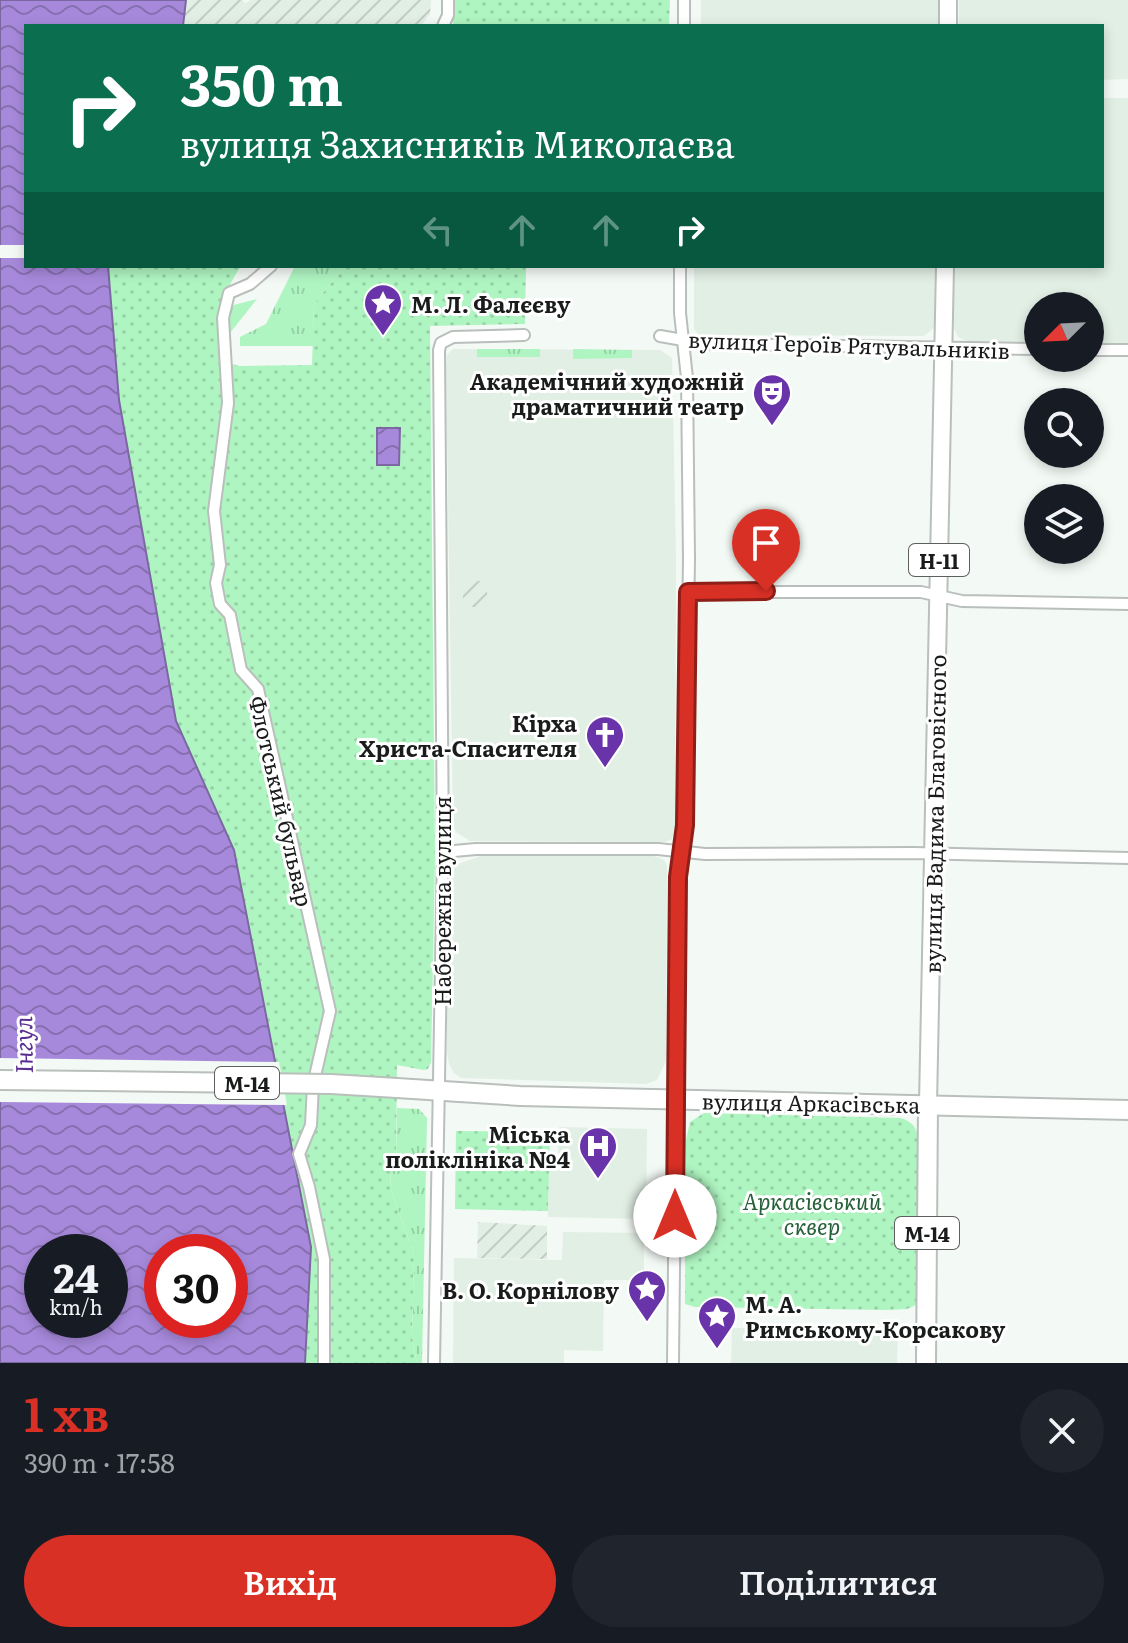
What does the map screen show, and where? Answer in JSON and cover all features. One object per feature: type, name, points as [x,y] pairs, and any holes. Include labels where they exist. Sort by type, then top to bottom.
[{"type":"highway","name":"вулиця Аркасівська","points":[[0,1080],[331,1084],[520,1096],[1128,1110]]},
{"type":"highway","name":"вулиця Вадима Благовісного","points":[[926,1363],[928,1104]]},
{"type":"main road","points":[[948,0],[948,24]]},
{"type":"main road","name":"вулиця Вадима Благовісного","points":[[928,1104],[945,268]]},
{"type":"street","points":[[444,24],[448,15],[448,0]]},
{"type":"street","points":[[684,0],[684,24]]},
{"type":"street","name":"Флотський бульвар","points":[[269,268],[250,284],[229,293],[225,306],[228,403],[214,511],[220,565],[216,583],[220,604],[230,615],[241,670],[258,689],[330,1011],[313,1085],[311,1125],[299,1154],[324,1259],[324,1363]]},
{"type":"street","points":[[673,1363],[680,850],[685,825],[688,592],[687,378],[680,313],[680,268]]},
{"type":"street","name":"Набережна вулиця","points":[[434,1363],[443,852],[438,359],[441,343],[453,337],[524,335]]},
{"type":"street","name":"вулиця Героїв Рятувальників","points":[[660,336],[706,344],[1024,349]]},
{"type":"street","points":[[1104,350],[1128,350]]},
{"type":"street","points":[[688,592],[939,595],[962,601],[1128,604]]},
{"type":"street","points":[[443,852],[476,849],[680,850],[705,854],[932,853],[1128,858]]},
{"type":"shaded area","points":[[186,0],[242,0],[245,3],[251,0],[431,0],[430,14],[422,24],[183,24]]},
{"type":"shaded area","points":[[701,0],[938,0],[938,24],[701,24]]},
{"type":"shaded area","points":[[959,0],[1128,0],[1128,79],[1104,80],[1104,24],[959,24]]},
{"type":"shaded area","points":[[1104,98],[1128,98],[1128,343],[1104,343],[1104,292],[1024,292],[1024,342],[967,341],[958,337],[954,328],[954,268],[1104,268]]},
{"type":"shaded area","points":[[694,268],[936,268],[935,327],[924,336],[699,335],[694,329]]},
{"type":"shaded area","points":[[453,349],[660,350],[672,358],[676,558],[675,829],[672,839],[665,842],[470,841],[456,832],[453,824],[446,366],[447,355]]},
{"type":"shaded area","points":[[463,581],[487,581],[487,607],[463,607]]},
{"type":"shaded area","points":[[492,852],[651,855],[664,860],[667,866],[666,1061],[657,1080],[646,1084],[461,1078],[454,1073],[447,1052],[447,872],[448,868]]},
{"type":"shaded area","name":"Міська поліклініка №4","points":[[559,1127],[647,1129],[646,1219],[548,1217],[549,1159],[558,1155]]},
{"type":"shaded area","points":[[478,1222],[547,1226],[547,1259],[477,1258]]},
{"type":"shaded area","points":[[563,1232],[644,1233],[644,1280],[604,1280],[603,1351],[564,1350],[564,1363],[453,1363],[454,1258],[562,1260]]},
{"type":"shaded area","points":[[779,1326],[820,1327],[821,1333],[849,1333],[850,1329],[898,1331],[897,1363],[731,1363],[732,1328],[749,1328],[749,1332],[779,1332]]},
{"type":"green space","points":[[455,0],[670,0],[669,24],[453,24]]},
{"type":"green space","points":[[108,268],[240,268],[224,301],[220,335],[223,362],[240,366],[312,365],[314,304],[343,268],[526,268],[525,324],[430,326],[435,856],[431,1062],[424,1070],[397,1065],[396,1165],[390,1166],[391,1190],[414,1254],[412,1337],[417,1363],[305,1363],[311,1247],[234,850],[176,722],[119,400]]},
{"type":"green space","points":[[294,268],[343,268],[314,304],[313,346],[240,346],[240,337],[266,324]]},
{"type":"green space","points":[[257,299],[230,333],[230,306]]},
{"type":"green space","points":[[477,349],[540,349],[540,357],[477,357]]},
{"type":"green space","points":[[573,349],[632,350],[632,358],[573,359]]},
{"type":"green space","points":[[397,1108],[419,1109],[427,1118],[422,1363],[417,1363],[412,1337],[414,1254],[391,1190],[390,1165],[396,1165]]},
{"type":"green space","name":"Аркасівський сквер","points":[[704,1113],[901,1118],[910,1122],[917,1131],[919,1145],[916,1305],[907,1309],[886,1310],[695,1307],[685,1304],[686,1140],[690,1122]]},
{"type":"green space","points":[[456,1131],[550,1132],[548,1211],[455,1209]]},
{"type":"water","name":"Інгул","points":[[0,0],[186,0],[183,24],[24,24],[24,268],[108,268],[119,400],[176,721],[234,850],[311,1247],[305,1363],[0,1363]]},
{"type":"water","points":[[377,428],[400,428],[399,465],[377,465]]},
{"type":"pier","points":[[0,245],[24,245],[24,258],[0,258]]},
{"type":"pier","points":[[0,1058],[279,1062],[287,1105],[0,1102]]},
{"type":"place","name":"М. Л. Фалєєву","points":[[383,337]]},
{"type":"place","name":"Академічний художній драматичний театр","points":[[772,427]]},
{"type":"place","name":"Кірха Христа-Спасителя","points":[[605,769]]},
{"type":"place","name":"Міська поліклініка №4","points":[[598,1180]]},
{"type":"place","name":"В. О. Корнілову","points":[[647,1323]]},
{"type":"place","name":"М. А. Римському-Корсакову","points":[[717,1350]]},
{"type":"route","points":[[675,1216],[678,877],[685,825],[688,592],[766,591]]}]
